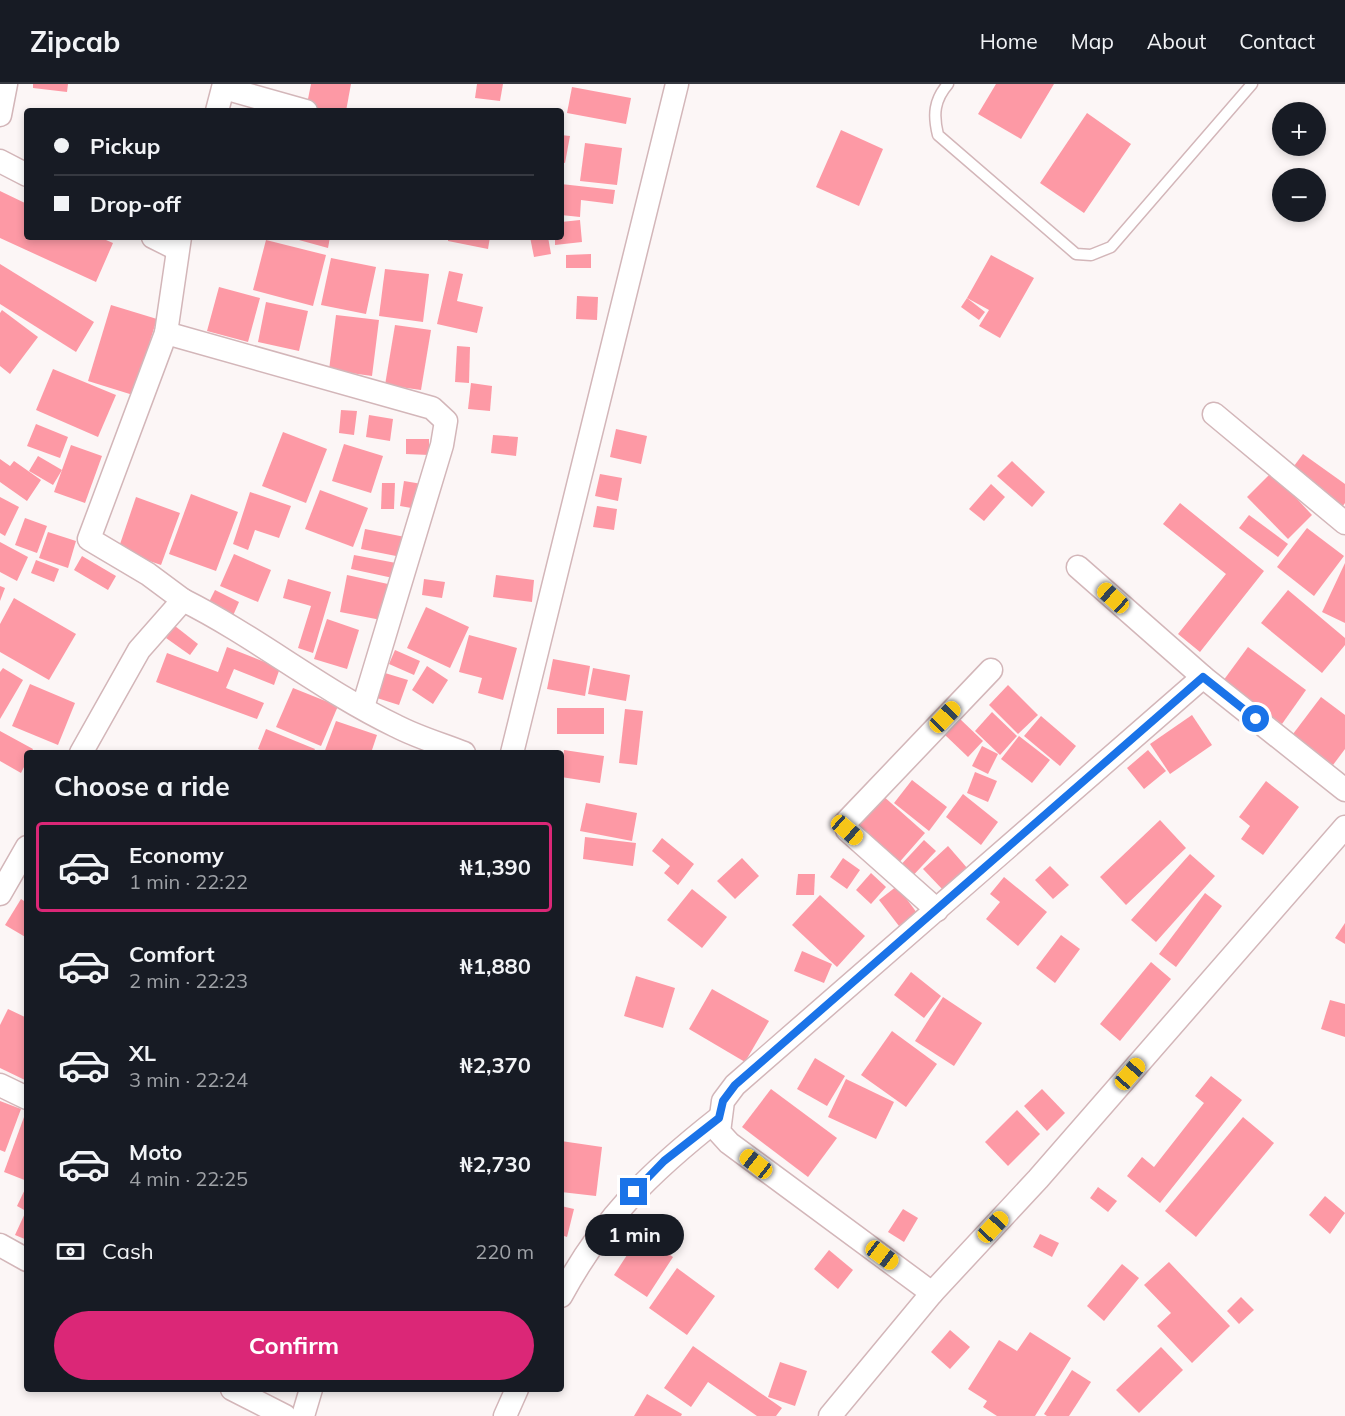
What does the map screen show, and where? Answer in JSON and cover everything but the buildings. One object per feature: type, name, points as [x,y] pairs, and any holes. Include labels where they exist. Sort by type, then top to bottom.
[{"type":"street","points":[[0,115],[6,84]]},
{"type":"street","points":[[513,750],[677,84]]},
{"type":"street","points":[[218,108],[224,86],[296,108]]},
{"type":"street","points":[[0,161],[24,173]]},
{"type":"street","points":[[179,243],[166,333],[88,539],[148,574],[183,600],[395,726],[456,750]]},
{"type":"street","points":[[166,333],[432,408],[446,421],[442,445],[363,707]]},
{"type":"street","points":[[1214,414],[1345,523]]},
{"type":"street","points":[[1078,567],[1203,677],[1345,790]]},
{"type":"street","points":[[83,750],[139,650],[183,600]]},
{"type":"street","points":[[937,910],[847,830],[846,822],[991,669]]},
{"type":"street","points":[[932,1293],[729,1143],[719,1132],[723,1101],[735,1085],[1203,677]]},
{"type":"street","points":[[830,1416],[932,1293],[1038,1179],[1344,829]]},
{"type":"street","points":[[0,894],[24,852]]},
{"type":"street","points":[[0,1085],[24,1097]]},
{"type":"street","points":[[564,1290],[580,1260],[619,1208],[664,1161],[719,1118]]},
{"type":"street","points":[[0,1245],[24,1258]]},
{"type":"street","points":[[238,1392],[285,1416]]},
{"type":"street","points":[[303,1416],[310,1392]]},
{"type":"street","points":[[505,1416],[516,1392]]},
{"type":"lane","points":[[948,84],[939,94],[933,117],[938,135],[1076,254],[1091,255],[1111,247],[1252,84]]},
{"type":"route","points":[[634,1192],[664,1161],[719,1118],[723,1101],[735,1085],[1203,677],[1256,719]]}]
